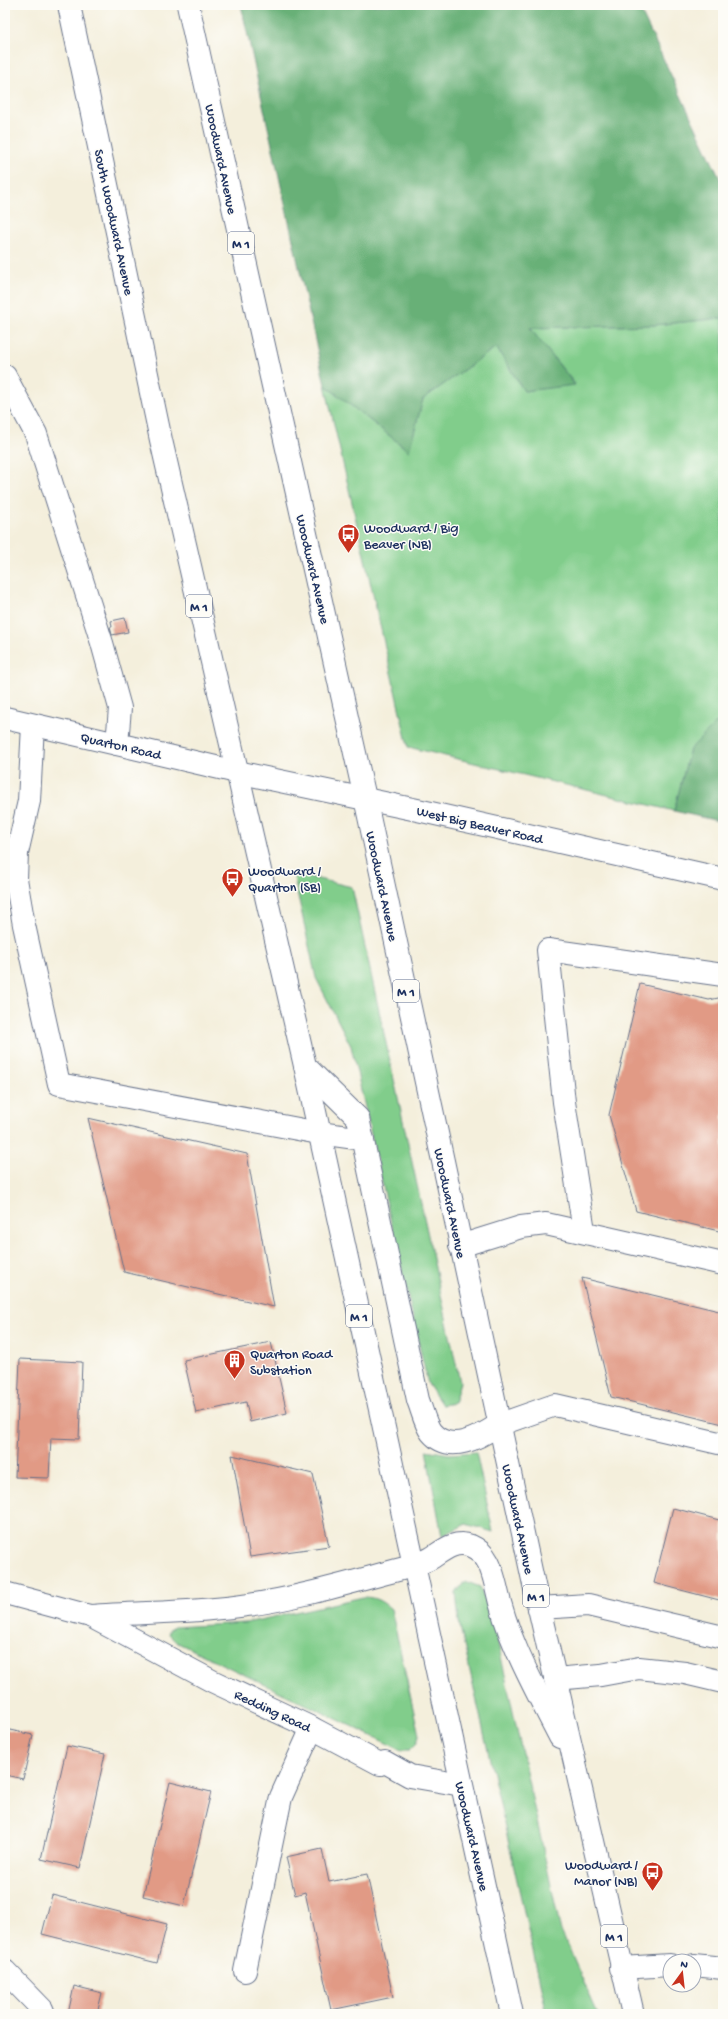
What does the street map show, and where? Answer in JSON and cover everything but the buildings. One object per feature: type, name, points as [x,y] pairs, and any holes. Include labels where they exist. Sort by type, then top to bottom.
[{"type":"main road","name":"South Woodward Avenue","points":[[69,5],[161,440]]},
{"type":"main road","name":"Woodward Avenue","points":[[188,5],[365,798],[498,1424],[575,1767]]},
{"type":"main road","points":[[5,376],[36,434],[102,643],[120,708],[118,744]]},
{"type":"main road","name":"Woodward Avenue","points":[[161,440],[320,1133],[413,1566],[512,2014]]},
{"type":"main road","name":"Quarton Road","points":[[5,718],[237,772]]},
{"type":"main road","points":[[33,725],[29,801],[17,853],[16,879],[24,925],[59,1084],[320,1133],[363,1139]]},
{"type":"main road","name":"West Big Beaver Road","points":[[237,772],[365,798],[723,879]]},
{"type":"main road","points":[[584,1232],[564,1102],[548,950],[723,975]]},
{"type":"main road","points":[[305,1066],[358,1118],[418,1400],[431,1432],[439,1439],[453,1444],[469,1442],[482,1436],[498,1424],[555,1405],[723,1444]]},
{"type":"main road","points":[[460,1246],[521,1227],[546,1224],[723,1264]]},
{"type":"main road","name":"Redding Road","points":[[90,1616],[139,1612],[193,1611],[249,1605],[302,1594],[413,1566],[432,1557],[446,1547],[462,1544],[472,1547],[481,1552],[491,1566],[500,1608],[515,1647],[575,1767]]},
{"type":"main road","name":"Redding Road","points":[[5,1593],[90,1616],[212,1681],[312,1728],[380,1764],[385,1762],[410,1776],[462,1785]]},
{"type":"main road","points":[[539,1608],[588,1605],[723,1637]]},
{"type":"main road","points":[[555,1679],[601,1675],[639,1668],[685,1673],[723,1682]]},
{"type":"main road","points":[[245,1971],[281,1797],[312,1728]]},
{"type":"main road","name":"M 1","points":[[575,1767],[633,2014]]},
{"type":"main road","points":[[621,1968],[662,1965]]},
{"type":"main road","points":[[702,1966],[723,1968]]},
{"type":"main road","points":[[5,1971],[42,2010],[44,2014]]},
{"type":"green space","points":[[241,5],[638,5],[723,185],[723,318],[654,325],[530,328],[575,385],[524,391],[496,347],[423,399],[409,451],[325,385]]},
{"type":"green space","points":[[723,318],[723,716],[690,749],[674,811],[408,747],[325,385],[409,451],[423,399],[496,347],[524,391],[575,384],[529,328],[654,325]]},
{"type":"green space","points":[[723,716],[723,822],[674,811],[690,749]]},
{"type":"green space","points":[[293,873],[352,887],[460,1382],[454,1403],[442,1405],[428,1384],[351,1046],[316,978]]},
{"type":"green space","points":[[426,1450],[449,1454],[476,1452],[493,1532],[466,1524],[442,1536]]},
{"type":"green space","points":[[465,1581],[480,1587],[493,1620],[561,1931],[598,2014],[547,2014],[459,1622],[456,1593]]},
{"type":"green space","points":[[363,1597],[378,1600],[391,1609],[419,1735],[417,1743],[410,1750],[401,1750],[176,1642],[168,1634],[170,1629],[174,1627],[246,1623]]},
{"type":"place","name":"Woodward / Big Beaver (NB)","points":[[349,554]]},
{"type":"place","name":"Woodward / Quarton (SB)","points":[[233,898]]},
{"type":"place","name":"Quarton Road Substation","points":[[234,1380]]},
{"type":"place","name":"Woodward / Manor (NB)","points":[[653,1892]]}]
